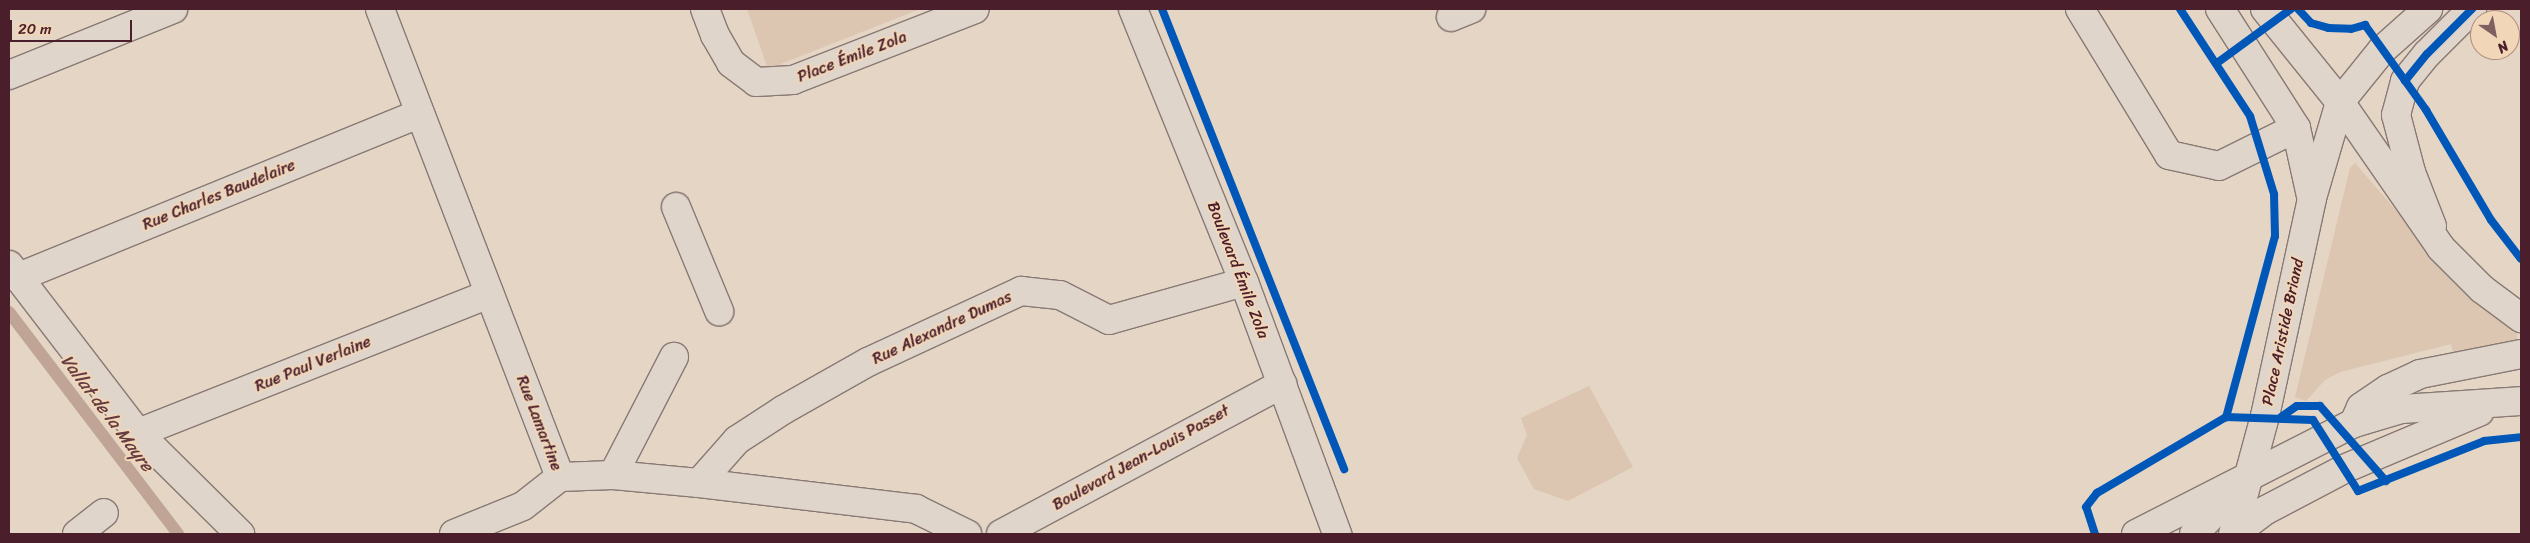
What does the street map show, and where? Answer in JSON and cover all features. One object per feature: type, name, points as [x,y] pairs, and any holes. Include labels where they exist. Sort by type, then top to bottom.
[{"type":"street","points":[[9,75],[173,9]]},
{"type":"street","name":"Rue Lamartine","points":[[380,9],[488,294],[560,477],[613,476],[699,482],[916,509],[967,534]]},
{"type":"street","name":"Place Émile Zola","points":[[705,9],[714,35],[732,63],[756,82],[793,80],[975,9]]},
{"type":"street","name":"Boulevard Émile Zola","points":[[1134,9],[1244,282],[1337,534]]},
{"type":"street","points":[[2080,9],[2169,155],[2219,166],[2296,128]]},
{"type":"street","points":[[2220,9],[2296,128],[2312,198]]},
{"type":"street","points":[[2265,9],[2340,102],[2441,248],[2482,289],[2521,318]]},
{"type":"street","points":[[2340,102],[2382,50],[2428,9]]},
{"type":"street","points":[[2441,248],[2410,172],[2396,115],[2405,81],[2427,54],[2472,9]]},
{"type":"street","name":"Place Aristide Briand","points":[[2194,534],[2247,479],[2265,416],[2312,198],[2340,102]]},
{"type":"street","name":"Rue Charles Baudelaire","points":[[14,271],[420,114]]},
{"type":"street","points":[[676,207],[719,311]]},
{"type":"street","points":[[14,271],[138,433],[240,534]]},
{"type":"street","name":"Rue Alexandre Dumas","points":[[699,482],[737,440],[783,410],[868,362],[1021,291],[1060,295],[1109,320],[1244,282]]},
{"type":"street","name":"Rue Paul Verlaine","points":[[138,433],[488,294]]},
{"type":"street","points":[[2354,423],[2361,407],[2388,389],[2420,374],[2521,354]]},
{"type":"street","points":[[613,476],[674,357]]},
{"type":"street","name":"Boulevard Jean-Louis Passet","points":[[1001,534],[1282,384]]},
{"type":"street","points":[[2136,534],[2354,423],[2400,409],[2512,402]]},
{"type":"street","points":[[2233,534],[2266,510],[2344,469],[2409,439],[2512,402]]},
{"type":"street","points":[[454,534],[523,506],[560,477]]},
{"type":"street","points":[[2233,534],[2247,479]]},
{"type":"street","points":[[77,534],[104,513]]},
{"type":"shaded area","points":[[747,9],[920,9],[768,69]]},
{"type":"shaded area","points":[[2355,163],[2456,280],[2517,333],[2517,341],[2453,353],[2451,344],[2340,372],[2325,380],[2306,401],[2295,397],[2350,168]]},
{"type":"shaded area","points":[[1589,386],[1633,467],[1568,501],[1534,489],[1517,458],[1527,435],[1521,418]]},
{"type":"waterway","name":"Vallat de la Mayre","points":[[9,312],[178,534]]},
{"type":"cycle path","points":[[1162,9],[1344,469]]},
{"type":"cycle path","points":[[2180,9],[2250,116],[2274,194],[2275,236],[2226,417]]},
{"type":"cycle path","points":[[2217,63],[2291,9]]},
{"type":"cycle path","points":[[2298,9],[2311,23],[2328,28],[2351,29],[2365,25],[2426,110],[2491,220],[2521,259]]},
{"type":"cycle path","points":[[2405,81],[2427,54],[2472,9]]},
{"type":"cycle path","points":[[2281,417],[2297,406],[2320,406],[2386,481]]},
{"type":"cycle path","points":[[2095,534],[2086,507],[2097,493],[2226,417],[2313,420],[2358,491],[2484,441],[2521,437]]}]
